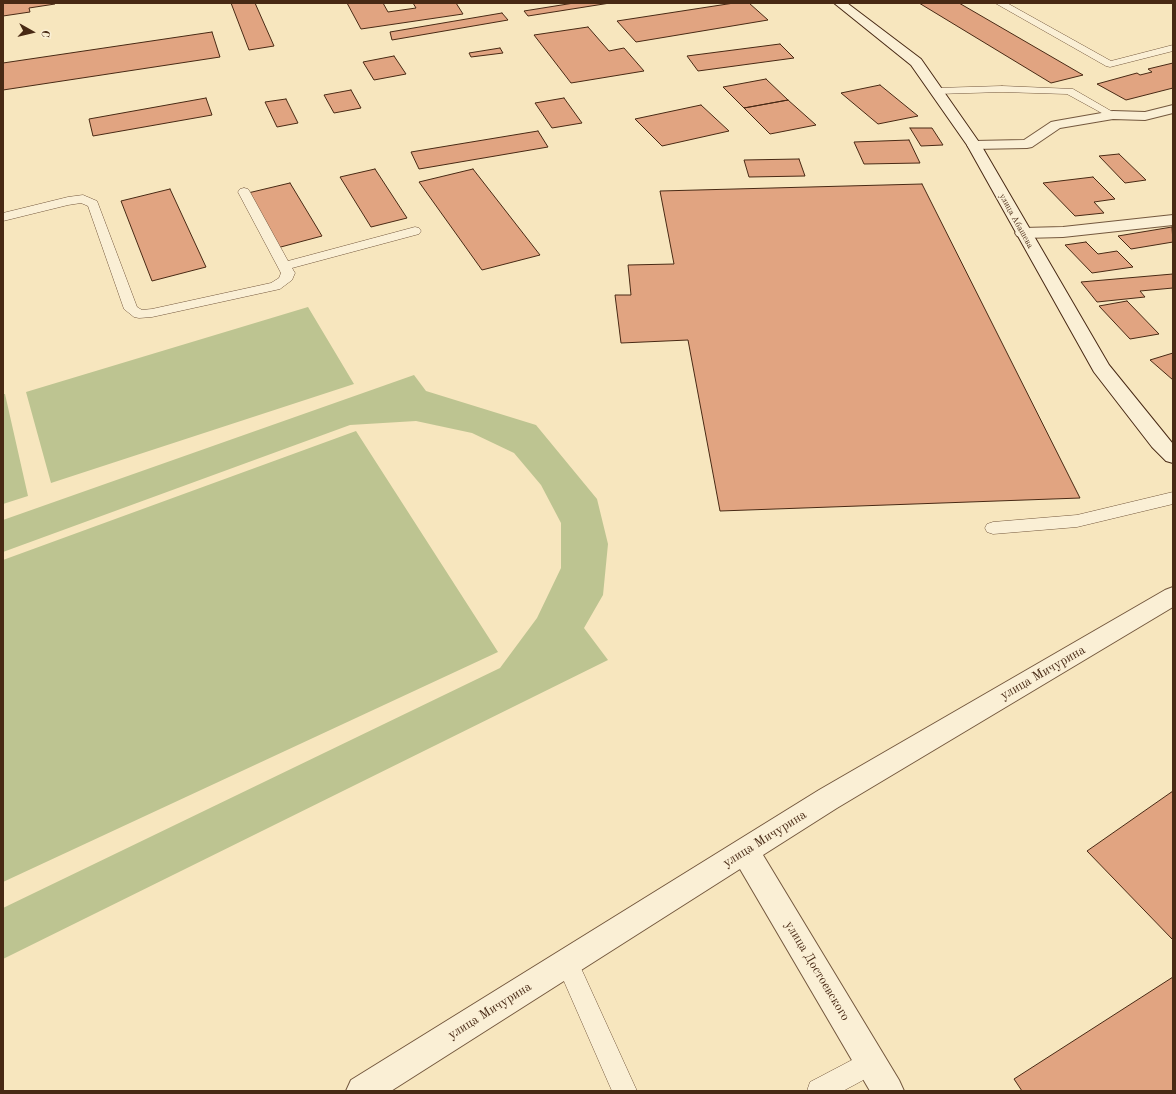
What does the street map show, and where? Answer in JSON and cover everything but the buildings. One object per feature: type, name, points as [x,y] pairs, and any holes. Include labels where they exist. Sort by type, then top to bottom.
[{"type":"street","name":"улица Абашева","points":[[840,3],[916,62],[974,145],[1101,368],[1159,442],[1173,456]]},
{"type":"street","points":[[974,145],[1027,144],[1056,125],[1113,115],[1145,116],[1173,108]]},
{"type":"street","points":[[1023,233],[1063,232],[1173,220]]},
{"type":"street","name":"улица Мичурина","points":[[362,1091],[834,795],[1173,596]]},
{"type":"street","name":"улица Достоевского","points":[[745,851],[888,1091]]},
{"type":"lane","points":[[1000,3],[1110,64],[1173,48]]},
{"type":"lane","points":[[937,91],[1002,89],[1069,91],[1113,115]]},
{"type":"lane","points":[[3,217],[68,201],[83,200],[93,204],[131,309],[139,314],[152,313],[275,286],[285,280],[288,273],[244,192]]},
{"type":"lane","points":[[284,266],[415,231]]},
{"type":"lane","points":[[993,528],[1077,521],[1173,498]]},
{"type":"lane","points":[[566,963],[625,1091]]},
{"type":"lane","points":[[819,1091],[871,1062]]},
{"type":"green space","points":[[308,307],[354,384],[51,483],[26,392]]},
{"type":"green space","points":[[414,375],[426,391],[536,425],[597,499],[608,544],[603,595],[584,628],[608,660],[3,959],[3,908],[500,668],[537,618],[561,568],[561,523],[541,485],[514,453],[472,433],[416,421],[350,425],[3,552],[3,520]]},
{"type":"green space","points":[[3,394],[5,394],[28,496],[3,504]]},
{"type":"green space","points":[[356,431],[498,652],[3,882],[3,560]]}]
